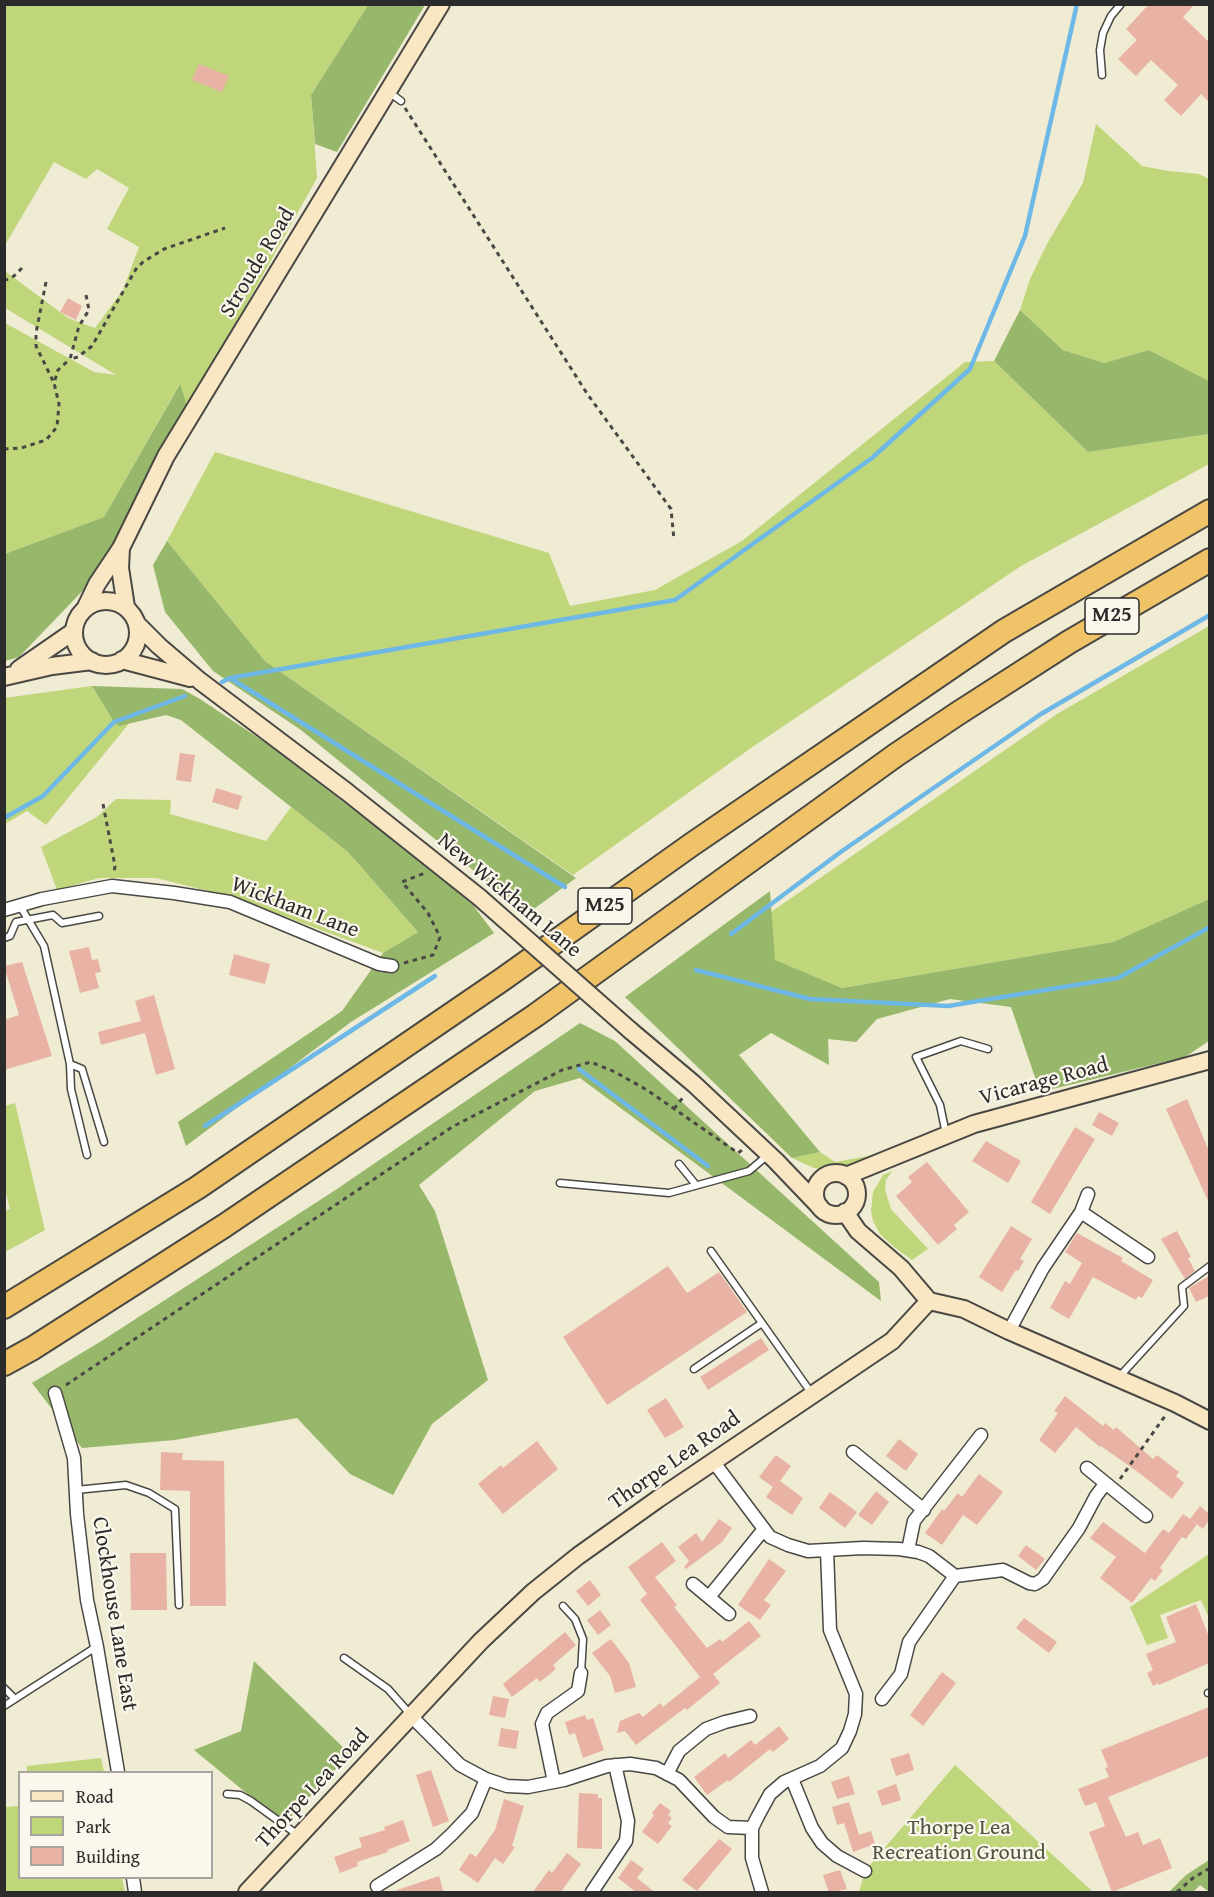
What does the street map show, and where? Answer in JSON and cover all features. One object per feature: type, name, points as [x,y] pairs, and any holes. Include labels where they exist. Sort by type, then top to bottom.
[{"type":"highway","name":"M25","points":[[4,1307],[197,1188],[503,979],[691,845],[1004,631],[1209,511]]},
{"type":"highway","name":"M25","points":[[4,1364],[33,1348],[224,1226],[536,1015],[957,714],[1069,642],[1209,560]]},
{"type":"street","name":"Stroude Road","points":[[85,609],[97,584],[121,548],[166,456],[395,96],[441,4]]},
{"type":"street","name":"Stroude Road","points":[[121,548],[120,568],[126,607]]},
{"type":"street","points":[[5,677],[52,666],[92,661],[112,664],[122,660],[136,645],[138,638],[137,624],[126,607],[118,603],[100,601],[85,609],[76,623],[74,631],[78,648],[92,661]]},
{"type":"street","name":"New Wickham Lane","points":[[137,624],[174,660],[200,681],[347,792],[478,897],[694,1084],[773,1157],[820,1207]]},
{"type":"street","points":[[5,677],[74,631]]},
{"type":"street","name":"New Wickham Lane","points":[[122,660],[200,681]]},
{"type":"street","name":"Wickham Lane","points":[[4,910],[42,899],[112,886],[230,902],[379,964],[392,966]]},
{"type":"street","name":"Vicarage Road","points":[[846,1176],[974,1124],[1209,1060]]},
{"type":"street","name":"Vicarage Road","points":[[856,1190],[894,1155]]},
{"type":"street","name":"New Wickham Lane","points":[[773,1157],[820,1181]]},
{"type":"street","points":[[829,1174],[846,1176],[855,1185],[854,1204],[845,1212],[834,1215],[820,1207],[815,1194],[820,1181],[829,1174]]},
{"type":"street","points":[[1009,1331],[1043,1268],[1081,1212],[1088,1194]]},
{"type":"street","points":[[845,1212],[858,1231],[901,1268],[929,1301],[964,1309],[1175,1403],[1209,1421]]},
{"type":"street","points":[[1081,1212],[1149,1257]]},
{"type":"street","name":"Thorpe Lea Road","points":[[247,1893],[481,1641],[533,1592],[578,1556],[713,1461],[892,1341],[929,1301]]},
{"type":"street","name":"Clockhouse Lane East","points":[[54,1393],[74,1458],[87,1600],[118,1771]]},
{"type":"street","points":[[908,1550],[914,1521],[981,1435]]},
{"type":"street","points":[[853,1452],[924,1510]]},
{"type":"street","points":[[713,1461],[770,1537],[788,1545],[808,1551],[908,1550],[929,1556],[955,1576],[1003,1570],[1035,1584],[1043,1579],[1109,1487]]},
{"type":"street","points":[[1087,1468],[1146,1516]]},
{"type":"street","points":[[709,1598],[764,1529]]},
{"type":"street","points":[[762,1893],[752,1858],[752,1828],[770,1794],[784,1782],[820,1767],[842,1748],[855,1714],[856,1694],[830,1630],[827,1550]]},
{"type":"street","points":[[882,1699],[901,1674],[909,1642],[955,1576]]},
{"type":"street","points":[[693,1584],[729,1614]]},
{"type":"street","points":[[554,1782],[542,1725],[547,1713],[578,1690],[581,1673]]},
{"type":"street","points":[[411,1716],[460,1765],[486,1779],[507,1786],[528,1787],[554,1782],[593,1769],[615,1765],[630,1764],[656,1768],[679,1780],[714,1817],[728,1827],[752,1828]]},
{"type":"street","points":[[667,1774],[679,1751],[706,1729],[750,1716]]},
{"type":"street","points":[[592,1893],[626,1841],[628,1821],[615,1765]]},
{"type":"street","points":[[377,1886],[436,1849],[452,1834],[472,1813],[486,1779]]},
{"type":"street","points":[[792,1779],[812,1828],[822,1842],[837,1856],[865,1870]]},
{"type":"lane","points":[[1102,75],[1100,50],[1103,33],[1111,16],[1121,4]]},
{"type":"lane","points":[[20,906],[44,946],[70,1064],[71,1089],[87,1155]]},
{"type":"lane","points":[[4,938],[10,936],[16,922],[53,915],[62,923],[99,916]]},
{"type":"lane","points":[[946,1135],[940,1105],[916,1057],[962,1041],[988,1049]]},
{"type":"lane","points":[[70,1064],[82,1069],[104,1142]]},
{"type":"lane","points":[[560,1183],[669,1193],[749,1171],[773,1157]]},
{"type":"lane","points":[[679,1164],[696,1185]]},
{"type":"lane","points":[[711,1251],[812,1395]]},
{"type":"lane","points":[[1117,1378],[1184,1306],[1182,1287],[1209,1266]]},
{"type":"lane","points":[[694,1369],[762,1323]]},
{"type":"lane","points":[[76,1490],[126,1485],[149,1493],[175,1509],[179,1605]]},
{"type":"lane","points":[[563,1606],[579,1626],[583,1639],[581,1673]]},
{"type":"lane","points":[[4,1706],[97,1647]]},
{"type":"lane","points":[[344,1658],[388,1689],[411,1716]]},
{"type":"lane","points":[[4,1688],[15,1699]]},
{"type":"lane","points":[[227,1794],[240,1795],[251,1801],[299,1836]]},
{"type":"path","points":[[395,96],[588,395],[671,509],[674,540]]},
{"type":"path","points":[[54,383],[58,370],[70,359],[78,357],[92,346],[132,275],[143,262],[164,249],[225,228]]},
{"type":"path","points":[[4,281],[14,276],[23,267]]},
{"type":"path","points":[[4,449],[21,448],[46,440],[57,427],[58,404],[54,383],[36,346],[36,333],[46,282]]},
{"type":"path","points":[[70,359],[79,326],[89,310],[86,295]]},
{"type":"path","points":[[103,804],[115,866],[112,886]]},
{"type":"path","points":[[392,966],[433,955],[440,937],[428,913],[402,882],[432,870]]},
{"type":"path","points":[[54,1393],[452,1127],[562,1070],[591,1062],[615,1072],[647,1090],[738,1153],[743,1149]]},
{"type":"path","points":[[1109,1487],[1175,1403]]},
{"type":"path","points":[[1177,1893],[1193,1878],[1209,1868]]},
{"type":"green space","points":[[5,5],[368,5],[311,95],[317,178],[188,409],[179,385],[104,517],[5,555],[5,323],[94,372],[116,375],[5,308],[5,271],[68,318],[95,328],[123,290],[139,247],[107,229],[129,188],[97,169],[86,179],[54,162],[5,245]]},
{"type":"green space","points":[[368,5],[425,5],[337,152],[315,144],[311,95]]},
{"type":"green space","points":[[1096,124],[1142,166],[1199,174],[1209,179],[1209,381],[1149,350],[1104,363],[1063,350],[1020,310],[1030,279],[1047,244],[1083,183]]},
{"type":"green space","points":[[1020,310],[1063,350],[1104,363],[1149,350],[1209,381],[1209,434],[1088,452],[994,361]]},
{"type":"green space","points":[[994,361],[1088,452],[1209,434],[1209,464],[1021,566],[751,748],[573,875],[265,661],[167,541],[215,452],[549,553],[570,606],[655,590],[742,541],[965,362]]},
{"type":"green space","points":[[180,384],[188,409],[93,580],[19,657],[5,661],[4,555],[104,517]]},
{"type":"green space","points":[[167,541],[265,661],[576,878],[527,914],[301,730],[213,671],[165,612],[153,565]]},
{"type":"green space","points":[[1209,626],[1209,899],[1113,942],[842,988],[774,960],[771,912],[1057,714]]},
{"type":"green space","points":[[92,686],[114,722],[119,725],[131,721],[46,825],[27,811],[5,824],[4,698]]},
{"type":"green space","points":[[92,686],[182,689],[200,699],[269,745],[432,870],[473,905],[494,933],[351,1022],[186,1146],[178,1122],[342,1011],[383,953],[418,932],[348,852],[181,720],[166,715],[119,726],[114,722]]},
{"type":"green space","points":[[116,799],[171,800],[170,814],[266,841],[291,807],[348,852],[418,932],[383,953],[232,897],[156,878],[99,878],[57,890],[41,847],[97,817]]},
{"type":"green space","points":[[770,891],[775,960],[842,988],[1113,942],[1209,899],[1209,1041],[1185,1057],[1040,1092],[1011,1007],[950,999],[877,1019],[856,1042],[828,1039],[829,1065],[771,1033],[739,1055],[820,1152],[792,1158],[625,997]]},
{"type":"green space","points":[[580,1023],[615,1041],[879,1282],[881,1301],[580,1078],[535,1091],[419,1185],[435,1211],[488,1380],[432,1424],[393,1495],[350,1474],[297,1418],[175,1440],[82,1448],[32,1383],[103,1340],[334,1191]]},
{"type":"green space","points":[[15,1103],[45,1230],[5,1252],[5,1211],[10,1209],[5,1190],[5,1106]]},
{"type":"green space","points":[[820,1152],[835,1162],[874,1155],[858,1166],[834,1171],[814,1168],[792,1158]]},
{"type":"green space","points":[[892,1171],[886,1180],[885,1190],[891,1209],[928,1249],[912,1260],[880,1234],[873,1221],[871,1211],[873,1192],[883,1175]]},
{"type":"green space","points":[[1209,1554],[1209,1618],[1201,1600],[1160,1615],[1168,1638],[1147,1645],[1130,1607]]},
{"type":"green space","points":[[254,1661],[350,1754],[284,1824],[194,1750],[241,1731]]},
{"type":"green space","points":[[101,1758],[104,1771],[27,1771],[27,1766]]},
{"type":"green space","name":"Thorpe Lea Recreation Ground","points":[[955,1765],[1093,1892],[859,1892],[865,1871]]},
{"type":"green space","points":[[18,1806],[18,1879],[122,1879],[125,1892],[5,1892],[5,1807]]},
{"type":"green space","points":[[1209,1860],[1209,1892],[1200,1885],[1193,1892],[1169,1892],[1186,1875]]},
{"type":"building","points":[[1149,4],[1195,4],[1183,17],[1209,42],[1209,102],[1201,94],[1181,116],[1164,100],[1178,85],[1151,60],[1136,76],[1118,59],[1137,40],[1126,29]]},
{"type":"building","points":[[199,64],[229,76],[222,92],[192,80]]},
{"type":"building","points":[[68,298],[82,306],[76,320],[60,312]]},
{"type":"building","points":[[180,753],[195,755],[191,782],[176,780]]},
{"type":"building","points":[[216,788],[242,796],[238,810],[212,802]]},
{"type":"building","points":[[89,947],[92,960],[98,959],[101,972],[95,973],[99,988],[80,993],[69,951]]},
{"type":"building","points":[[234,954],[270,964],[265,984],[229,975]]},
{"type":"building","points":[[22,962],[52,1056],[4,1070],[4,1020],[19,1015],[4,966]]},
{"type":"building","points":[[154,995],[175,1069],[156,1075],[145,1033],[101,1045],[98,1032],[141,1021],[135,1001]]},
{"type":"building","points":[[1187,1099],[1209,1151],[1209,1203],[1166,1109]]},
{"type":"building","points":[[1099,1112],[1119,1123],[1112,1136],[1092,1125]]},
{"type":"building","points":[[1075,1127],[1095,1139],[1050,1214],[1031,1202]]},
{"type":"building","points":[[986,1141],[1021,1161],[1008,1183],[972,1161]]},
{"type":"building","points":[[927,1162],[969,1212],[954,1225],[957,1229],[938,1245],[896,1196],[912,1182],[908,1177]]},
{"type":"building","points":[[1011,1226],[1032,1239],[1020,1259],[1024,1261],[1002,1292],[979,1277]]},
{"type":"building","points":[[1177,1231],[1191,1257],[1188,1258],[1195,1271],[1185,1279],[1161,1239]]},
{"type":"building","points":[[1077,1233],[1123,1258],[1121,1261],[1153,1280],[1142,1298],[1138,1296],[1136,1300],[1093,1277],[1069,1319],[1050,1308],[1065,1281],[1070,1284],[1082,1263],[1065,1252]]},
{"type":"building","points":[[668,1266],[687,1293],[719,1272],[747,1312],[607,1405],[563,1337]]},
{"type":"building","points":[[1209,1276],[1209,1296],[1196,1302],[1189,1288]]},
{"type":"building","points":[[761,1338],[769,1350],[708,1390],[700,1377]]},
{"type":"building","points":[[1065,1396],[1103,1426],[1105,1423],[1114,1430],[1116,1427],[1153,1459],[1157,1455],[1179,1472],[1176,1476],[1184,1483],[1172,1499],[1076,1427],[1055,1453],[1039,1440],[1058,1413],[1054,1411]]},
{"type":"building","points":[[666,1398],[684,1427],[665,1438],[647,1410]]},
{"type":"building","points":[[899,1439],[918,1454],[906,1471],[886,1456]]},
{"type":"building","points":[[537,1441],[558,1469],[503,1514],[478,1484],[501,1465],[503,1468]]},
{"type":"building","points":[[161,1452],[183,1453],[182,1460],[224,1461],[226,1606],[190,1606],[190,1491],[160,1490]]},
{"type":"building","points":[[776,1455],[791,1466],[780,1481],[803,1498],[792,1515],[766,1497],[773,1487],[759,1477]]},
{"type":"building","points":[[979,1474],[1003,1492],[977,1525],[963,1515],[942,1545],[925,1533],[942,1509],[944,1511],[958,1493],[962,1497]]},
{"type":"building","points":[[876,1491],[889,1502],[872,1525],[858,1515]]},
{"type":"building","points":[[830,1492],[857,1512],[845,1528],[819,1508]]},
{"type":"building","points":[[1200,1506],[1209,1514],[1209,1520],[1203,1529],[1190,1519]]},
{"type":"building","points":[[1183,1514],[1197,1524],[1186,1539],[1182,1537],[1160,1568],[1163,1570],[1155,1581],[1151,1578],[1132,1603],[1100,1578],[1116,1557],[1090,1538],[1103,1522],[1145,1553],[1163,1529],[1169,1533]]},
{"type":"building","points":[[719,1519],[732,1528],[722,1542],[686,1569],[684,1567],[689,1561],[678,1547],[696,1533],[702,1542]]},
{"type":"building","points":[[662,1542],[676,1561],[655,1577],[677,1605],[674,1607],[707,1648],[720,1639],[722,1642],[749,1621],[761,1636],[713,1674],[720,1683],[687,1710],[685,1708],[636,1745],[625,1731],[617,1733],[620,1721],[639,1713],[643,1717],[660,1703],[663,1707],[700,1677],[640,1600],[647,1594],[628,1567]]},
{"type":"building","points":[[1026,1545],[1045,1559],[1036,1570],[1018,1556]]},
{"type":"building","points":[[130,1553],[166,1553],[167,1610],[131,1610]]},
{"type":"building","points":[[769,1559],[786,1571],[764,1600],[771,1605],[760,1620],[738,1605]]},
{"type":"building","points":[[590,1580],[601,1595],[588,1606],[576,1591]]},
{"type":"building","points":[[1196,1604],[1209,1637],[1209,1663],[1153,1686],[1147,1673],[1153,1670],[1146,1654],[1176,1642],[1166,1617]]},
{"type":"building","points":[[600,1610],[611,1625],[598,1635],[587,1620]]},
{"type":"building","points":[[1024,1618],[1057,1642],[1049,1653],[1016,1628]]},
{"type":"building","points":[[565,1632],[576,1645],[553,1665],[556,1669],[540,1682],[537,1678],[512,1697],[503,1684]]},
{"type":"building","points":[[611,1639],[629,1663],[636,1687],[615,1693],[610,1676],[592,1653]]},
{"type":"building","points":[[942,1672],[956,1683],[923,1726],[910,1715]]},
{"type":"building","points":[[493,1696],[509,1699],[505,1718],[489,1715]]},
{"type":"building","points":[[1209,1707],[1209,1756],[1108,1797],[1126,1837],[1138,1832],[1143,1845],[1160,1838],[1172,1868],[1112,1892],[1089,1832],[1105,1826],[1096,1802],[1085,1806],[1078,1789],[1109,1777],[1105,1768],[1108,1767],[1101,1750]]},
{"type":"building","points":[[585,1715],[587,1720],[593,1718],[604,1750],[583,1758],[575,1733],[569,1735],[565,1722]]},
{"type":"building","points":[[779,1726],[789,1739],[773,1752],[770,1749],[729,1782],[728,1780],[707,1795],[694,1777],[725,1753],[728,1758],[751,1740],[755,1745]]},
{"type":"building","points":[[501,1728],[519,1731],[516,1749],[498,1746]]},
{"type":"building","points":[[909,1753],[914,1770],[896,1776],[890,1759]]},
{"type":"building","points":[[431,1770],[449,1821],[433,1827],[416,1775]]},
{"type":"building","points":[[849,1776],[855,1794],[837,1799],[831,1782]]},
{"type":"building","points":[[896,1784],[901,1800],[882,1806],[877,1791]]},
{"type":"building","points":[[579,1793],[598,1794],[598,1798],[602,1798],[602,1849],[577,1848]]},
{"type":"building","points":[[504,1799],[524,1806],[512,1846],[515,1847],[503,1864],[495,1858],[478,1883],[459,1870],[470,1853],[476,1857],[495,1830]]},
{"type":"building","points":[[849,1802],[859,1835],[871,1831],[875,1844],[853,1852],[844,1823],[837,1825],[832,1807]]},
{"type":"building","points":[[660,1803],[671,1811],[668,1815],[672,1818],[668,1823],[672,1826],[658,1844],[642,1832]]},
{"type":"building","points":[[403,1820],[410,1841],[387,1850],[388,1852],[357,1862],[358,1866],[340,1873],[334,1857],[362,1847],[359,1838],[385,1830],[384,1827]]},
{"type":"building","points":[[719,1839],[732,1849],[697,1891],[682,1880]]},
{"type":"building","points":[[567,1853],[581,1864],[560,1893],[532,1893],[549,1870],[552,1873]]},
{"type":"building","points":[[631,1860],[644,1869],[637,1878],[656,1893],[637,1893],[618,1878]]},
{"type":"building","points":[[840,1870],[847,1889],[829,1893],[823,1875]]},
{"type":"building","points":[[439,1876],[444,1893],[397,1893],[397,1890]]},
{"type":"waterway","points":[[222,682],[230,678],[675,600],[872,458],[970,369],[1025,236],[1077,4]]},
{"type":"waterway","points":[[731,934],[842,851],[1041,714],[1210,615]]},
{"type":"waterway","points":[[230,678],[565,887]]},
{"type":"waterway","points":[[4,818],[43,796],[114,722],[185,696]]},
{"type":"waterway","points":[[696,970],[810,999],[948,1006],[1118,978],[1210,927]]},
{"type":"waterway","points":[[205,1126],[435,976]]},
{"type":"waterway","points":[[579,1069],[708,1166]]}]
